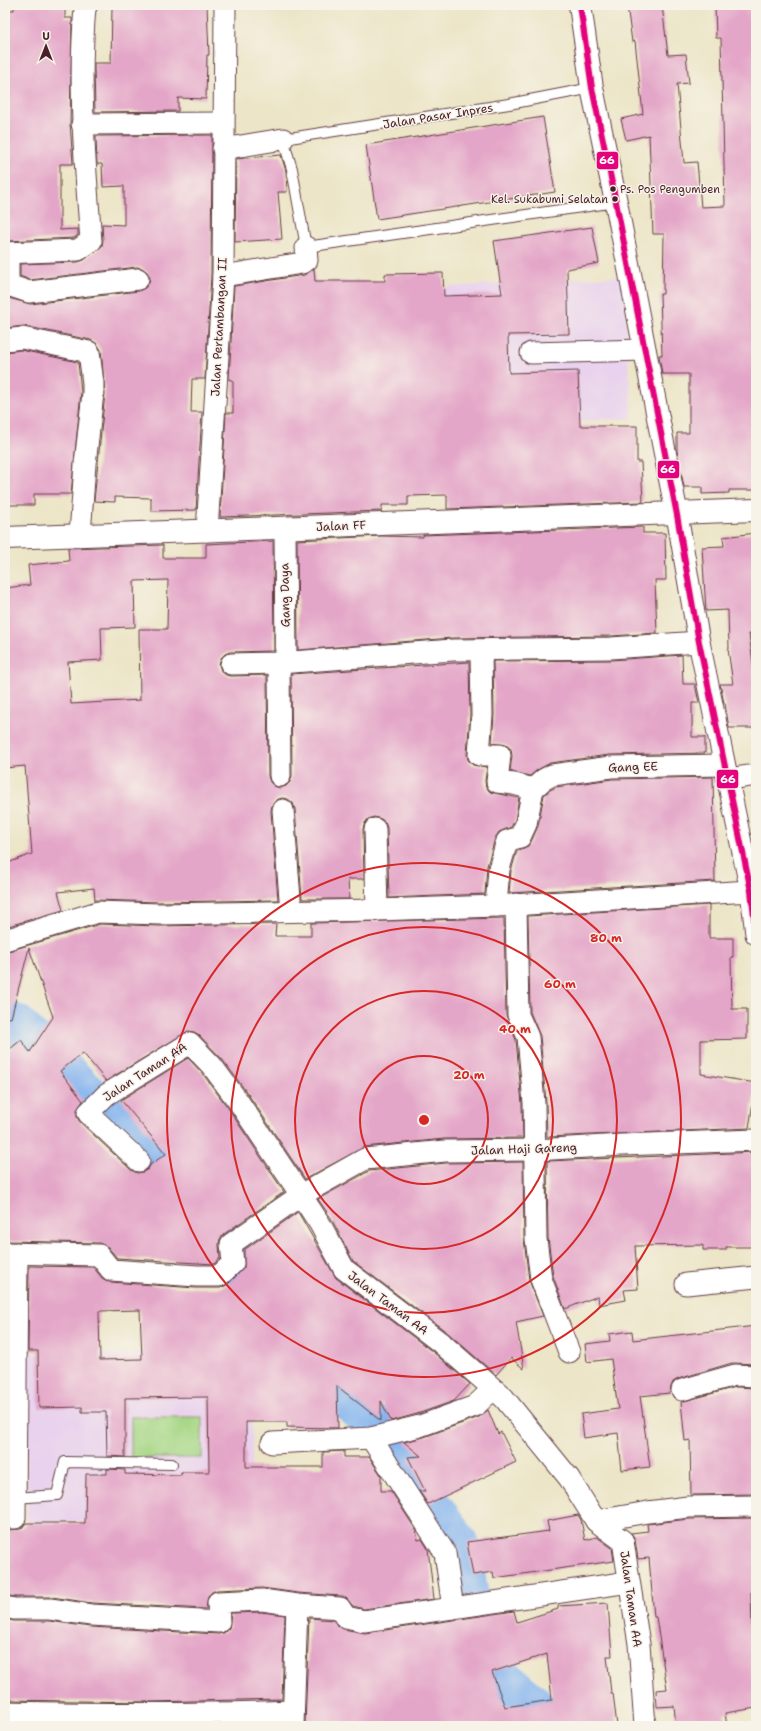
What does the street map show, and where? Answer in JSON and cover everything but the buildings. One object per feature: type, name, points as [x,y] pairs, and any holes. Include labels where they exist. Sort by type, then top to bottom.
[{"type":"street","points":[[87,5],[84,8],[82,40],[82,124],[91,241],[78,250],[7,253],[8,285],[29,292],[138,279]]},
{"type":"street","name":"Jalan Pertambangan II","points":[[207,530],[223,276],[225,5]]},
{"type":"street","points":[[580,5],[592,88],[616,202],[677,514],[699,642],[751,891],[756,934]]},
{"type":"street","points":[[82,124],[223,123]]},
{"type":"street","name":"Jalan Pasar Inpres","points":[[223,149],[284,139]]},
{"type":"street","points":[[223,276],[302,263],[307,260],[306,247]]},
{"type":"street","points":[[5,340],[22,338],[89,352],[93,392],[85,464],[80,535]]},
{"type":"street","points":[[531,353],[645,350]]},
{"type":"street","name":"Jalan FF","points":[[5,538],[756,510]]},
{"type":"street","name":"Gang Daya","points":[[280,776],[284,528]]},
{"type":"street","points":[[231,664],[283,662],[452,650],[481,651],[611,648],[699,642]]},
{"type":"street","points":[[481,651],[482,715],[479,755],[500,755],[497,782],[538,785],[526,824],[520,837],[507,841],[499,869],[506,905],[518,1014],[528,1037],[534,1103],[536,1239],[541,1279],[569,1352]]},
{"type":"street","name":"Gang EE","points":[[538,785],[552,775],[610,767],[726,772],[756,775]]},
{"type":"street","points":[[284,810],[291,911]]},
{"type":"street","points":[[375,828],[377,910]]},
{"type":"street","points":[[5,940],[98,912],[158,914],[377,910],[506,905],[751,891]]},
{"type":"street","name":"Jalan Taman AA","points":[[139,1161],[88,1113],[106,1094],[190,1043],[212,1066],[238,1101],[320,1224],[344,1269],[441,1344],[504,1398],[568,1478],[596,1521],[623,1541],[639,1644],[645,1726]]},
{"type":"street","name":"Jalan Haji Gareng","points":[[11,1253],[99,1255],[111,1270],[197,1276],[219,1276],[232,1253],[301,1195],[365,1159],[445,1151],[535,1150],[756,1140]]},
{"type":"street","points":[[5,1518],[15,1518],[16,1498],[11,1253]]},
{"type":"street","points":[[686,1284],[756,1277]]},
{"type":"street","points":[[682,1390],[735,1376],[756,1376]]},
{"type":"street","points":[[272,1443],[371,1438],[420,1426],[475,1406],[493,1389]]},
{"type":"street","points":[[371,1438],[445,1553],[453,1608]]},
{"type":"street","points":[[596,1521],[688,1507],[756,1506]]},
{"type":"street","points":[[5,1607],[14,1609],[50,1609],[91,1615],[219,1622],[218,1602],[262,1600],[297,1605],[340,1608],[346,1617],[364,1621],[629,1582]]},
{"type":"street","points":[[5,1712],[110,1714],[241,1713],[293,1719],[297,1605]]},
{"type":"lane","name":"Jalan Pasar Inpres","points":[[284,139],[509,104],[592,88]]},
{"type":"lane","points":[[284,139],[292,169],[306,247],[616,202]]},
{"type":"lane","points":[[16,1498],[57,1495],[65,1462],[172,1464]]},
{"type":"shaded area","points":[[623,276],[632,418],[453,430],[444,287]]},
{"type":"shaded area","points":[[27,1354],[252,1354],[252,1519],[27,1522]]},
{"type":"green space","points":[[131,1417],[202,1417],[202,1458],[131,1458]]},
{"type":"waterway","points":[[5,1019],[17,1024],[118,1122],[152,1149],[207,1214],[278,1324],[310,1364],[378,1429]]},
{"type":"waterway","points":[[397,1455],[461,1546],[469,1593]]},
{"type":"waterway","points":[[474,1625],[479,1657],[533,1703],[538,1726]]},
{"type":"transit line","name":"66","points":[[580,5],[592,88],[616,202],[677,515],[699,642],[751,891],[756,934]]},
{"type":"place","name":"Ps. Pos Pengumben","points":[[613,189]]},
{"type":"place","name":"Kel. Sukabumi Selatan","points":[[615,199]]}]
